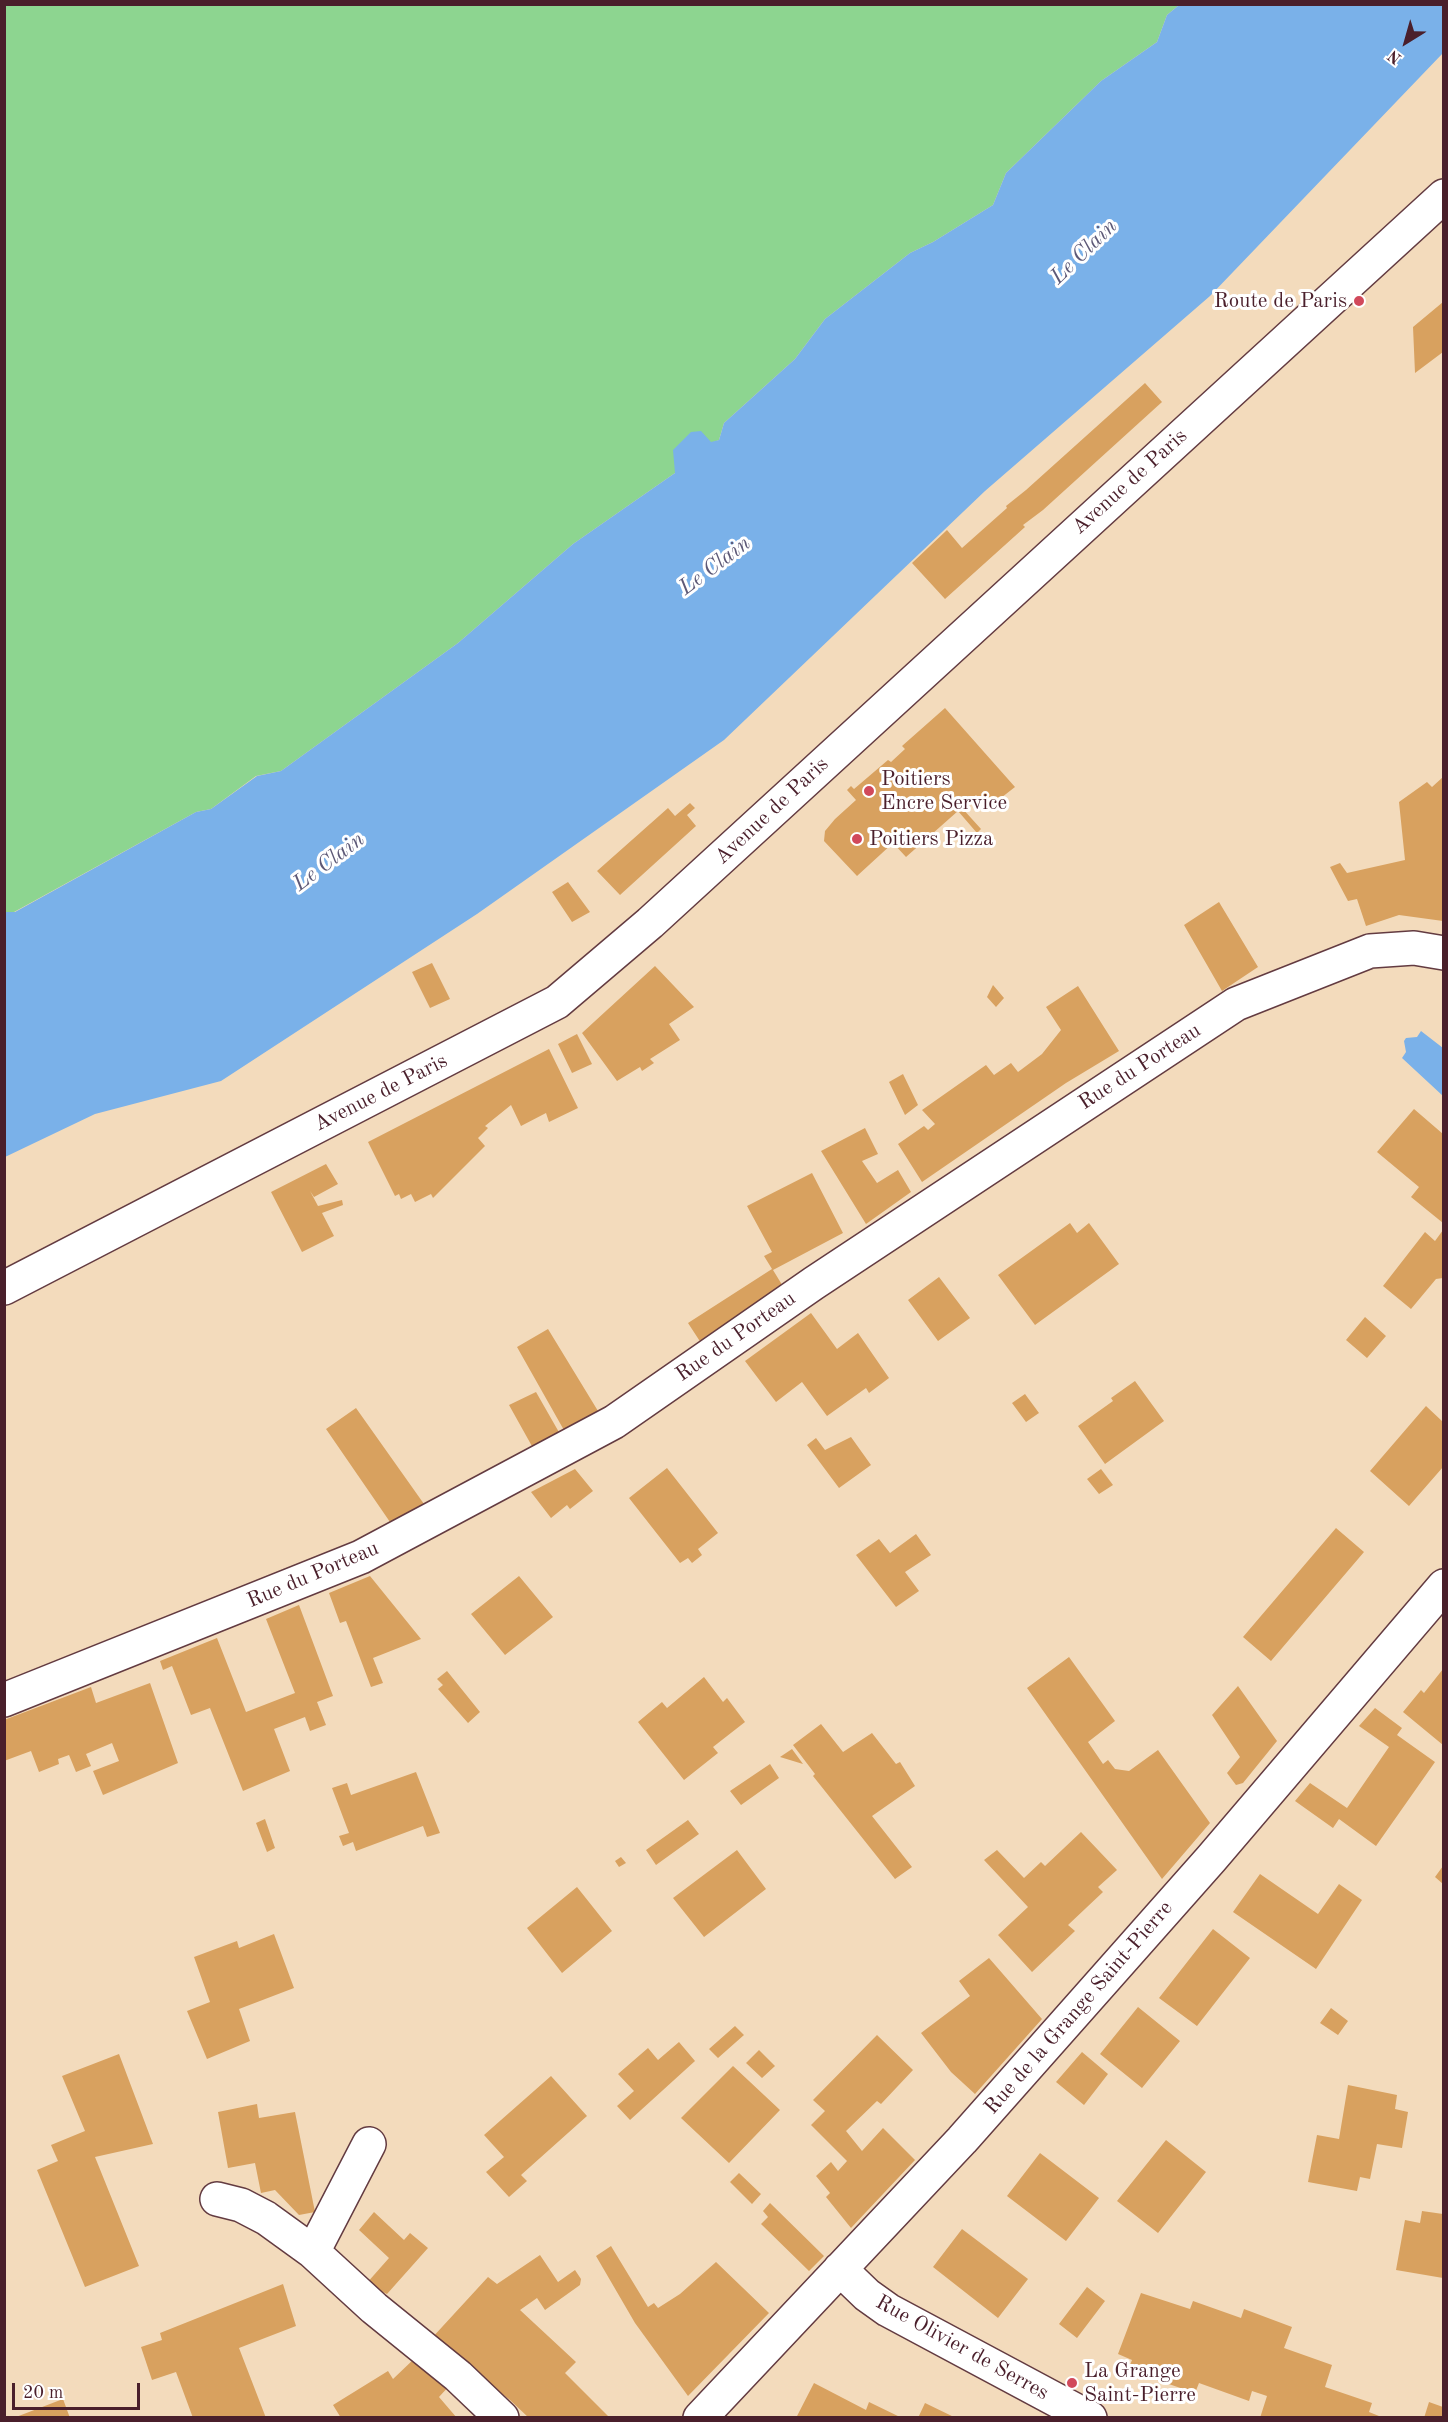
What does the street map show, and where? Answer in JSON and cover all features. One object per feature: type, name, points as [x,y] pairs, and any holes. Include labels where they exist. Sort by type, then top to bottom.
[{"type":"street","name":"Avenue de Paris","points":[[4,1288],[557,1002],[650,923],[1443,196]]},
{"type":"street","name":"Rue du Porteau","points":[[4,1700],[361,1557],[614,1422],[824,1276],[1236,1004],[1370,951],[1414,948],[1443,953]]},
{"type":"street","name":"Rue de la Grange Saint-Pierre","points":[[700,2418],[962,2140],[1134,1946],[1443,1586]]},
{"type":"street","points":[[314,2252],[369,2144]]},
{"type":"street","points":[[217,2199],[241,2205],[266,2218],[314,2252],[374,2308],[458,2376],[502,2418]]},
{"type":"street","name":"Rue Olivier de Serres","points":[[840,2270],[867,2295],[888,2310],[1090,2418]]},
{"type":"green space","points":[[5,5],[1179,5],[1167,15],[1157,42],[1101,81],[1006,173],[993,205],[933,242],[910,253],[825,319],[795,359],[724,423],[719,440],[711,443],[675,473],[573,544],[458,643],[281,771],[256,776],[211,809],[196,812],[14,912],[5,912]]},
{"type":"water","name":"Le Clain","points":[[1179,5],[1443,5],[1443,53],[1210,296],[985,491],[724,740],[477,914],[221,1081],[95,1114],[5,1157],[5,912],[15,912],[196,812],[211,809],[257,776],[281,771],[458,643],[573,544],[675,473],[673,450],[691,432],[701,431],[711,442],[719,440],[724,423],[795,359],[825,319],[910,253],[933,242],[993,205],[1006,173],[1101,81],[1157,42],[1167,15]]},
{"type":"water","points":[[1421,1031],[1443,1048],[1443,1096],[1402,1058],[1406,1052],[1404,1041],[1406,1038],[1417,1037]]},
{"type":"building","points":[[1443,302],[1443,352],[1415,373],[1413,327]]},
{"type":"building","points":[[1145,383],[1162,402],[1043,510],[1023,525],[1025,527],[945,599],[912,563],[947,530],[962,548]]},
{"type":"building","points":[[945,708],[1015,787],[988,808],[976,795],[962,808],[981,829],[977,833],[958,811],[906,857],[893,843],[857,876],[824,841],[825,831],[856,800],[847,790],[851,786],[854,789],[888,760],[891,762],[905,749],[902,746]]},
{"type":"building","points":[[1443,777],[1443,921],[1399,915],[1366,926],[1357,899],[1348,901],[1330,867],[1340,863],[1347,873],[1405,860],[1399,802],[1427,782],[1432,787]]},
{"type":"building","points":[[690,803],[695,808],[687,815],[696,826],[620,895],[597,871],[668,808],[675,816]]},
{"type":"building","points":[[568,882],[590,912],[572,922],[552,892]]},
{"type":"building","points":[[1219,902],[1258,967],[1222,991],[1184,925]]},
{"type":"building","points":[[432,963],[450,999],[430,1008],[412,972]]},
{"type":"building","points":[[655,966],[694,1007],[669,1024],[680,1040],[650,1059],[654,1063],[642,1071],[640,1067],[617,1081],[582,1033]]},
{"type":"building","points":[[993,985],[1004,998],[996,1007],[987,997]]},
{"type":"building","points":[[1078,986],[1119,1051],[1066,1083],[922,1182],[898,1144],[924,1126],[928,1130],[935,1124],[922,1110],[986,1065],[994,1075],[1011,1063],[1018,1072],[1042,1054],[1061,1030],[1046,1007]]},
{"type":"building","points":[[577,1034],[592,1064],[572,1073],[558,1044]]},
{"type":"building","points":[[549,1049],[578,1108],[549,1122],[546,1113],[521,1126],[511,1105],[485,1126],[488,1128],[478,1138],[485,1146],[433,1198],[431,1194],[415,1202],[411,1194],[401,1199],[399,1194],[395,1196],[368,1142]]},
{"type":"building","points":[[903,1074],[918,1105],[905,1115],[889,1082]]},
{"type":"building","points":[[1414,1109],[1443,1134],[1443,1223],[1411,1197],[1419,1187],[1377,1152]]},
{"type":"building","points":[[865,1128],[878,1154],[862,1161],[877,1183],[898,1170],[911,1192],[866,1224],[821,1151]]},
{"type":"building","points":[[326,1164],[338,1184],[314,1197],[310,1191],[318,1206],[342,1200],[343,1205],[322,1213],[334,1236],[302,1252],[271,1192]]},
{"type":"building","points":[[812,1173],[843,1233],[773,1270],[784,1288],[703,1346],[688,1323],[772,1269],[764,1256],[772,1252],[747,1206]]},
{"type":"building","points":[[1070,1223],[1077,1233],[1089,1223],[1119,1264],[1035,1325],[998,1275]]},
{"type":"building","points":[[1443,1230],[1443,1278],[1436,1279],[1411,1309],[1383,1286],[1425,1232],[1435,1241]]},
{"type":"building","points":[[939,1277],[970,1318],[938,1341],[908,1300]]},
{"type":"building","points":[[811,1313],[837,1349],[858,1333],[889,1378],[869,1393],[866,1388],[827,1416],[802,1382],[776,1402],[745,1361]]},
{"type":"building","points":[[1365,1317],[1386,1336],[1367,1358],[1346,1340]]},
{"type":"building","points":[[548,1329],[598,1411],[565,1432],[517,1347]]},
{"type":"building","points":[[1135,1381],[1164,1421],[1105,1464],[1078,1426],[1113,1401],[1111,1398]]},
{"type":"building","points":[[536,1392],[560,1434],[533,1448],[509,1405]]},
{"type":"building","points":[[1025,1394],[1039,1413],[1026,1422],[1012,1403]]},
{"type":"building","points":[[1426,1406],[1443,1422],[1443,1467],[1409,1506],[1370,1471]]},
{"type":"building","points":[[356,1408],[424,1504],[390,1522],[326,1429]]},
{"type":"building","points":[[851,1437],[871,1465],[839,1488],[807,1445],[816,1438],[825,1450]]},
{"type":"building","points":[[667,1468],[718,1533],[698,1549],[702,1555],[692,1563],[688,1558],[680,1563],[629,1498]]},
{"type":"building","points":[[575,1469],[593,1491],[570,1509],[567,1505],[551,1518],[531,1492]]},
{"type":"building","points":[[1101,1469],[1113,1485],[1099,1494],[1087,1479]]},
{"type":"building","points":[[1336,1528],[1364,1552],[1271,1661],[1243,1637]]},
{"type":"building","points":[[916,1534],[931,1555],[905,1572],[919,1591],[896,1607],[856,1555],[879,1539],[890,1553]]},
{"type":"building","points":[[370,1576],[421,1639],[373,1658],[383,1683],[371,1687],[346,1621],[340,1623],[329,1593]]},
{"type":"building","points":[[519,1576],[553,1617],[505,1655],[471,1614]]},
{"type":"building","points":[[299,1605],[333,1696],[317,1702],[326,1725],[310,1731],[305,1717],[274,1729],[290,1771],[243,1791],[210,1708],[191,1715],[172,1666],[163,1670],[160,1661],[217,1638],[246,1712],[295,1693],[266,1619]]},
{"type":"building","points":[[1069,1657],[1115,1721],[1088,1742],[1103,1764],[1108,1760],[1115,1769],[1129,1771],[1158,1750],[1210,1823],[1162,1879],[1027,1688]]},
{"type":"building","points":[[1443,1669],[1443,1745],[1403,1712],[1421,1690],[1424,1693]]},
{"type":"building","points":[[447,1671],[480,1712],[468,1723],[438,1689],[443,1685],[437,1679]]},
{"type":"building","points":[[704,1677],[723,1702],[727,1698],[745,1722],[713,1747],[718,1753],[684,1780],[638,1722],[662,1702],[667,1708]]},
{"type":"building","points":[[150,1683],[178,1763],[103,1795],[93,1771],[119,1761],[112,1743],[86,1754],[91,1766],[76,1772],[69,1755],[58,1759],[59,1764],[39,1772],[31,1751],[4,1761],[4,1720],[91,1687],[96,1703]]},
{"type":"building","points":[[1238,1686],[1277,1741],[1243,1783],[1236,1785],[1227,1773],[1240,1757],[1212,1715]]},
{"type":"building","points":[[1375,1708],[1402,1728],[1397,1735],[1435,1762],[1376,1846],[1339,1819],[1333,1828],[1295,1801],[1310,1783],[1347,1808],[1389,1747],[1359,1726]]},
{"type":"building","points":[[821,1724],[843,1752],[872,1733],[896,1764],[900,1762],[915,1786],[872,1816],[912,1867],[895,1879],[813,1776],[815,1774],[793,1745]]},
{"type":"building","points":[[792,1749],[803,1764],[780,1757]]},
{"type":"building","points":[[770,1764],[779,1778],[741,1805],[730,1791]]},
{"type":"building","points":[[416,1772],[440,1833],[427,1837],[423,1826],[356,1851],[353,1842],[343,1846],[339,1836],[349,1833],[332,1788],[347,1783],[351,1795]]},
{"type":"building","points":[[265,1819],[275,1848],[267,1852],[256,1823]]},
{"type":"building","points":[[688,1820],[699,1834],[656,1865],[646,1850]]},
{"type":"building","points":[[1081,1832],[1117,1870],[1098,1887],[1103,1892],[1068,1925],[1075,1931],[1032,1972],[998,1935],[1028,1907],[984,1860],[997,1850],[1024,1878],[1041,1862],[1045,1866]]},
{"type":"building","points":[[737,1850],[766,1889],[704,1937],[673,1898]]},
{"type":"building","points":[[621,1857],[626,1863],[619,1867],[615,1861]]},
{"type":"building","points":[[1443,1866],[1443,1884],[1435,1877]]},
{"type":"building","points":[[1260,1874],[1318,1914],[1339,1884],[1362,1900],[1316,1969],[1233,1912]]},
{"type":"building","points":[[577,1887],[612,1931],[562,1973],[527,1928]]},
{"type":"building","points":[[1213,1929],[1250,1958],[1197,2026],[1159,1998]]},
{"type":"building","points":[[274,1934],[294,1988],[239,2009],[250,2041],[207,2059],[187,2011],[210,2002],[194,1957],[237,1941],[239,1948]]},
{"type":"building","points":[[989,1958],[1042,2019],[975,2094],[951,2072],[921,2033],[970,1996],[959,1981]]},
{"type":"building","points":[[1138,2007],[1180,2041],[1142,2088],[1100,2054]]},
{"type":"building","points":[[1331,2008],[1348,2021],[1338,2035],[1320,2023]]},
{"type":"building","points":[[735,2026],[744,2035],[718,2058],[709,2049]]},
{"type":"building","points":[[877,2035],[913,2070],[881,2104],[877,2101],[846,2131],[862,2151],[883,2128],[915,2160],[851,2228],[826,2197],[830,2193],[816,2176],[831,2162],[838,2171],[847,2161],[811,2125],[825,2111],[813,2100]]},
{"type":"building","points":[[679,2042],[695,2061],[630,2120],[617,2106],[634,2091],[618,2074],[648,2048],[658,2060]]},
{"type":"building","points":[[759,2050],[775,2066],[762,2078],[746,2063]]},
{"type":"building","points":[[1082,2052],[1108,2074],[1084,2105],[1056,2082]]},
{"type":"building","points":[[119,2054],[153,2144],[95,2157],[139,2266],[85,2287],[37,2170],[58,2161],[51,2145],[85,2131],[62,2076]]},
{"type":"building","points":[[733,2066],[780,2110],[729,2163],[681,2118]]},
{"type":"building","points":[[551,2076],[587,2116],[521,2175],[527,2181],[509,2197],[486,2172],[504,2157],[484,2135]]},
{"type":"building","points":[[1348,2085],[1397,2095],[1395,2109],[1408,2112],[1402,2148],[1377,2144],[1370,2179],[1360,2177],[1357,2191],[1308,2182],[1317,2135],[1339,2139]]},
{"type":"building","points":[[257,2104],[259,2118],[295,2112],[315,2212],[299,2215],[275,2190],[261,2193],[255,2163],[228,2168],[218,2112]]},
{"type":"building","points":[[1166,2140],[1206,2172],[1158,2233],[1117,2201]]},
{"type":"building","points":[[1040,2153],[1099,2198],[1066,2241],[1007,2196]]},
{"type":"building","points":[[739,2173],[761,2194],[752,2204],[730,2182]]},
{"type":"building","points":[[770,2203],[824,2256],[809,2271],[761,2224],[768,2217],[763,2211]]},
{"type":"building","points":[[1422,2211],[1443,2214],[1443,2278],[1396,2270],[1405,2220],[1420,2223]]},
{"type":"building","points":[[374,2212],[404,2240],[410,2233],[428,2248],[387,2294],[366,2284],[389,2258],[359,2230]]},
{"type":"building","points":[[962,2229],[1028,2279],[998,2318],[933,2267]]},
{"type":"building","points":[[611,2246],[648,2307],[654,2303],[658,2308],[680,2294],[716,2262],[769,2313],[688,2396],[635,2323],[596,2256]]},
{"type":"building","points":[[540,2255],[558,2282],[575,2270],[581,2279],[580,2285],[545,2310],[537,2298],[520,2310],[576,2362],[565,2373],[610,2418],[529,2418],[510,2400],[431,2339],[488,2277],[497,2284]]},
{"type":"building","points":[[283,2284],[296,2326],[239,2348],[266,2418],[193,2418],[176,2372],[152,2380],[141,2347],[162,2340],[160,2333]]},
{"type":"building","points":[[1087,2287],[1105,2301],[1077,2338],[1059,2324]]},
{"type":"building","points":[[1141,2293],[1190,2309],[1193,2301],[1241,2318],[1244,2309],[1292,2327],[1284,2348],[1332,2365],[1325,2387],[1372,2403],[1369,2412],[1384,2418],[1260,2418],[1267,2396],[1252,2391],[1249,2401],[1199,2383],[1195,2393],[1128,2370],[1132,2360],[1118,2354]]},
{"type":"building","points":[[415,2358],[450,2385],[439,2397],[457,2418],[341,2418],[333,2405],[388,2371],[393,2379]]},
{"type":"building","points":[[814,2383],[866,2410],[869,2402],[902,2418],[796,2418]]},
{"type":"building","points":[[63,2399],[70,2418],[16,2418],[16,2417]]},
{"type":"building","points":[[1429,2402],[1443,2407],[1443,2418],[1424,2418]]},
{"type":"building","points":[[925,2403],[956,2418],[918,2418]]},
{"type":"place","name":"Route de Paris","points":[[1359,301]]},
{"type":"place","name":"Poitiers Encre Service","points":[[869,791]]},
{"type":"place","name":"Poitiers Pizza","points":[[857,839]]},
{"type":"place","name":"La Grange Saint-Pierre","points":[[1072,2383]]}]
